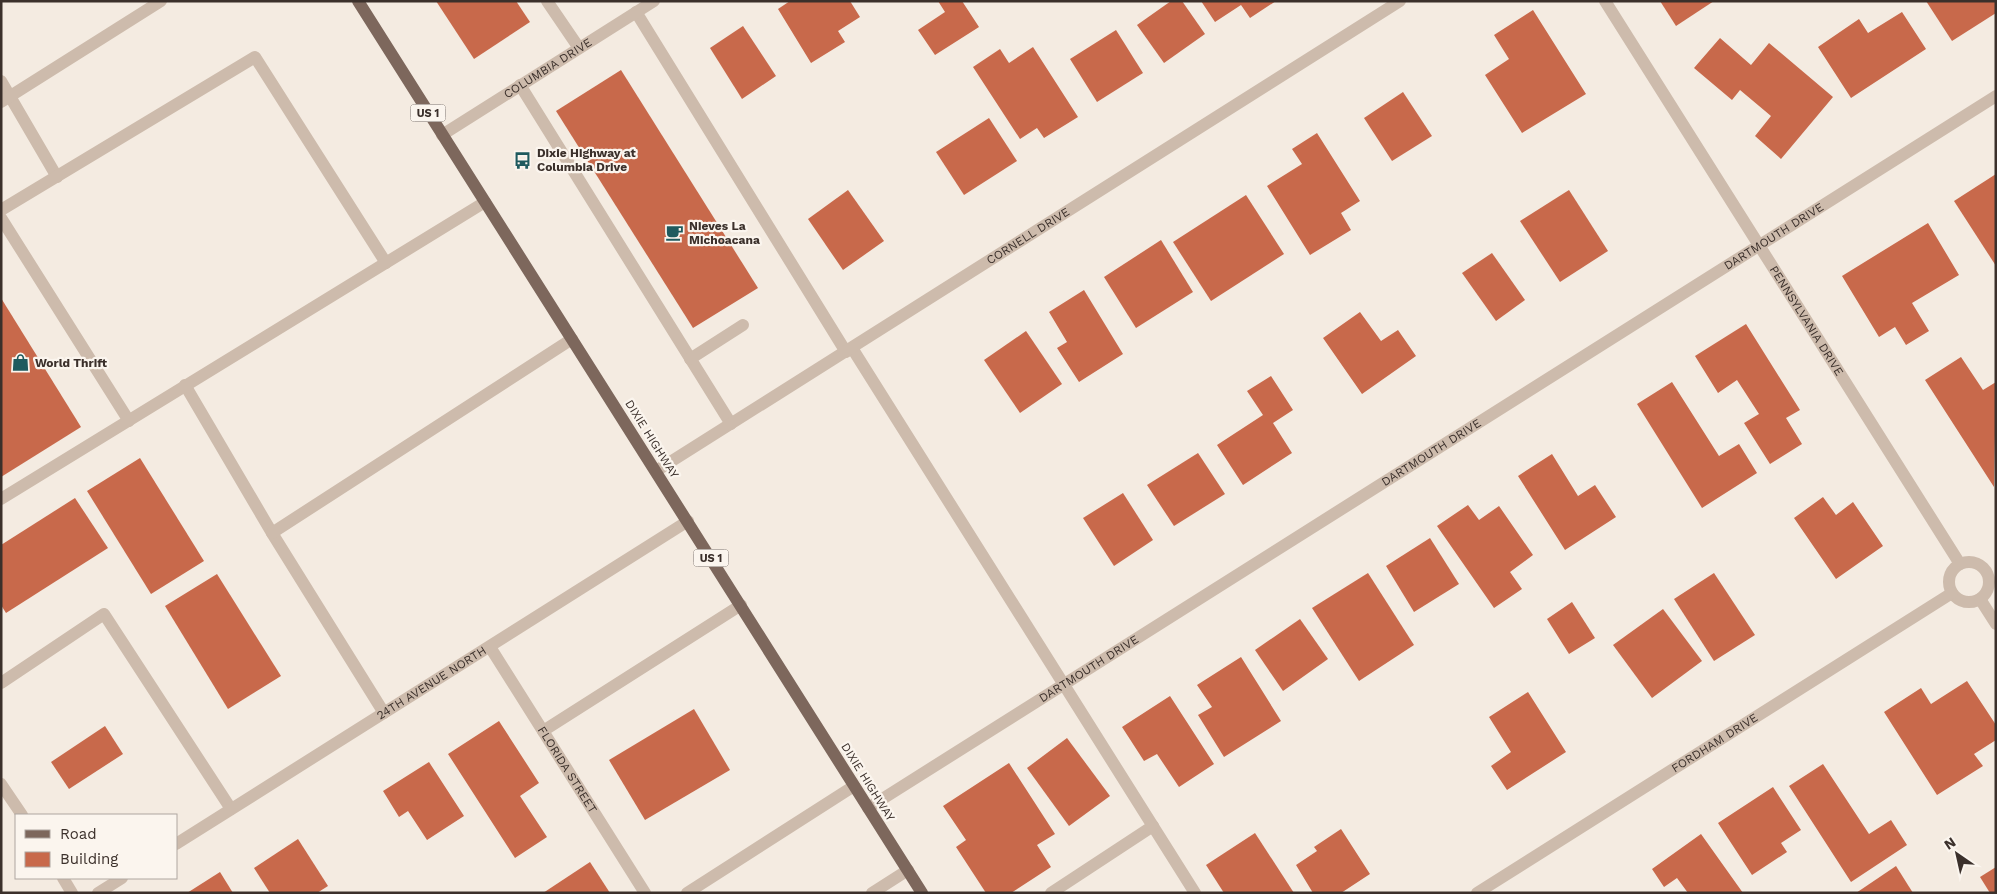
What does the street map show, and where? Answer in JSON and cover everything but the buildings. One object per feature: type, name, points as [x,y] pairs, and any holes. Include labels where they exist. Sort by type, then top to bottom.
[{"type":"main road","name":"DIXIE HIGHWAY","points":[[358,1],[922,893]]},
{"type":"street","points":[[6,99],[161,1]]},
{"type":"street","points":[[547,1],[579,48]]},
{"type":"street","name":"COLUMBIA DRIVE","points":[[442,135],[654,1]]},
{"type":"street","name":"CORNELL DRIVE","points":[[656,471],[1400,1]]},
{"type":"street","name":"PENNSYLVANIA DRIVE","points":[[1605,1],[1960,564]]},
{"type":"street","points":[[636,12],[1195,893]]},
{"type":"street","points":[[1,210],[255,57],[386,263]]},
{"type":"street","points":[[1,81],[6,99],[57,177]]},
{"type":"street","points":[[520,85],[731,424]]},
{"type":"street","name":"DARTMOUTH DRIVE","points":[[868,808],[1996,96]]},
{"type":"street","points":[[1,498],[485,202]]},
{"type":"street","points":[[1,218],[129,421]]},
{"type":"street","points":[[690,359],[743,325]]},
{"type":"street","points":[[272,533],[572,339]]},
{"type":"street","points":[[185,385],[272,533],[384,713]]},
{"type":"street","name":"24TH AVENUE NORTH","points":[[178,843],[688,521]]},
{"type":"street","points":[[1971,562],[1991,568],[1988,589],[1980,599],[1968,603],[1961,602],[1952,593],[1948,581],[1954,568],[1960,564],[1971,562]]},
{"type":"street","name":"FORDHAM DRIVE","points":[[1477,893],[1952,593]]},
{"type":"street","points":[[1980,599],[1996,624]]},
{"type":"street","points":[[543,730],[741,605]]},
{"type":"street","points":[[1,682],[104,614],[231,809]]},
{"type":"street","name":"FLORIDA STREET","points":[[490,646],[645,893]]},
{"type":"street","points":[[1,784],[21,814]]},
{"type":"street","points":[[687,893],[854,786]]},
{"type":"street","points":[[1051,893],[1153,826]]},
{"type":"street","points":[[872,893],[908,870]]},
{"type":"street","points":[[64,879],[72,893]]},
{"type":"street","points":[[98,893],[120,879]]},
{"type":"place","name":"Dixie Highway at Columbia Drive","points":[[523,160]]},
{"type":"place","name":"Nieves La Michoacana","points":[[675,233]]},
{"type":"place","name":"World Thrift","points":[[21,363]]}]
